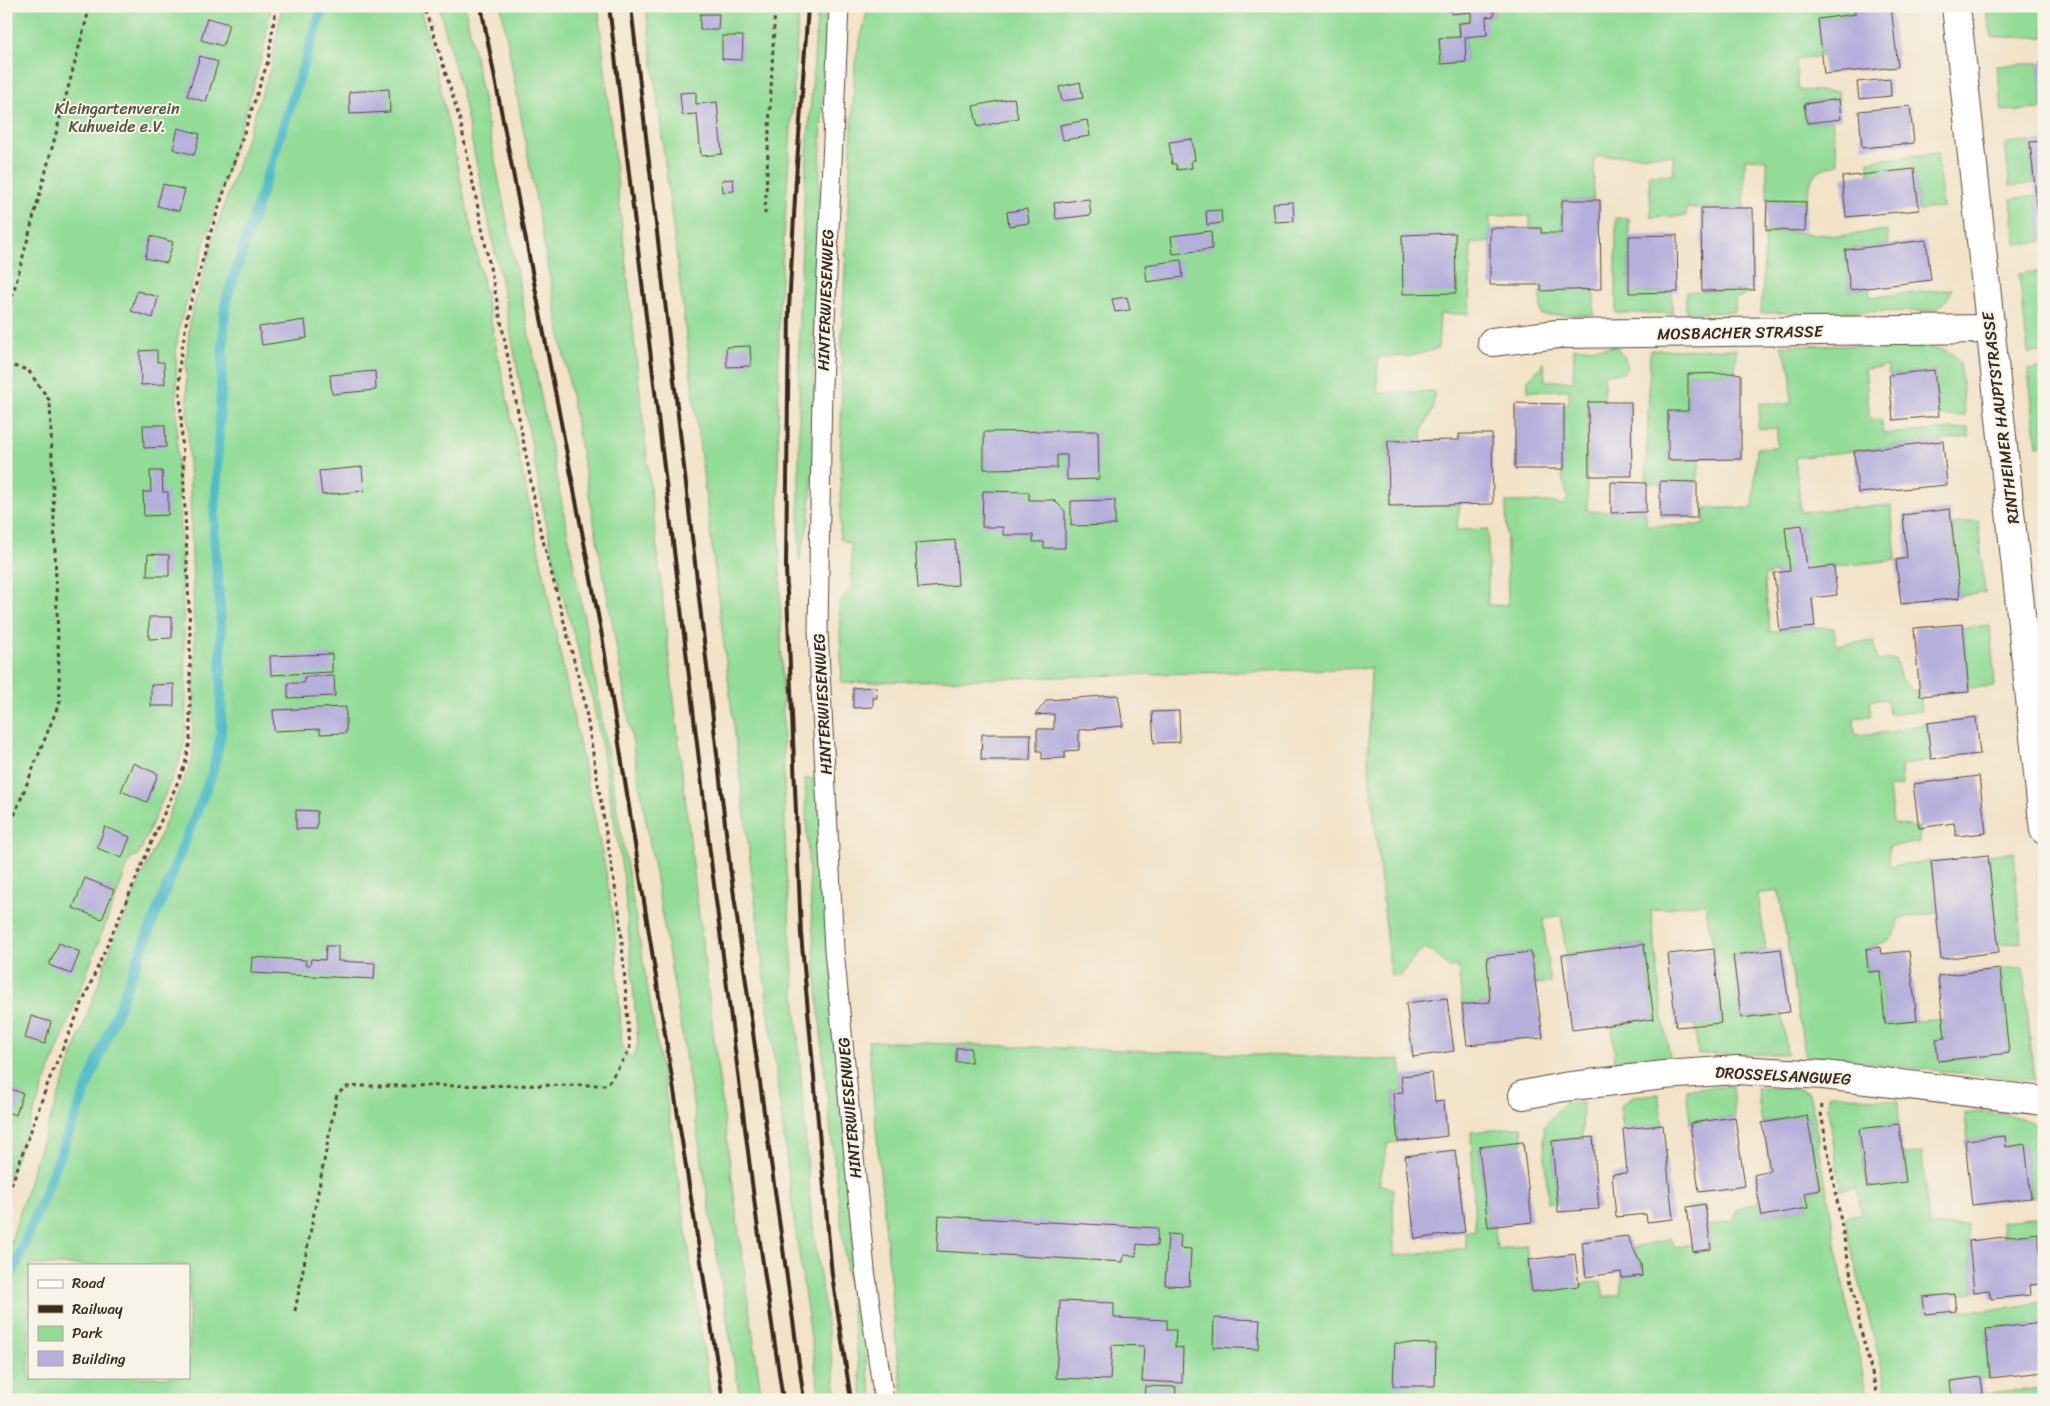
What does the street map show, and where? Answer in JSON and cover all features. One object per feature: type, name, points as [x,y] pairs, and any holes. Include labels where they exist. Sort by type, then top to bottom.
[{"type":"street","name":"RINTHEIMER HAUPTSTRASSE","points":[[1956,6],[2044,830]]},
{"type":"street","name":"MOSBACHER STRASSE","points":[[1492,342],[1558,334],[1989,329]]},
{"type":"street","name":"DROSSELSANGWEG","points":[[1523,1095],[1564,1087],[1664,1075],[1737,1070],[1824,1075],[2044,1101]]},
{"type":"lane","name":"HINTERWIESENWEG","points":[[839,6],[823,365],[818,631],[834,950],[865,1270],[884,1400]]},
{"type":"path","points":[[6,320],[90,6]]},
{"type":"path","points":[[6,1200],[50,1080],[185,765],[190,741],[190,642],[179,366],[183,337],[210,234],[268,61],[276,6]]},
{"type":"path","points":[[295,1311],[336,1094],[347,1087],[607,1085],[630,1049],[620,917],[584,699],[539,525],[498,306],[460,120],[425,6]]},
{"type":"path","points":[[765,214],[775,6]]},
{"type":"path","points":[[6,364],[28,370],[50,401],[60,701],[6,836]]},
{"type":"path","points":[[1824,1075],[1821,1113],[1861,1330],[1879,1400]]},
{"type":"green space","name":"Kleingartenverein Kuhweide e.V.","points":[[6,6],[271,6],[264,49],[180,323],[176,348],[177,442],[186,694],[185,740],[179,762],[138,856],[131,857],[6,1185]]},
{"type":"green space","points":[[282,6],[419,6],[430,42],[472,231],[606,872],[615,932],[622,1047],[634,1058],[638,1042],[624,880],[601,743],[592,698],[561,590],[544,513],[501,280],[463,99],[439,6],[465,6],[588,638],[667,1102],[711,1400],[6,1400],[6,1258],[35,1162],[112,945],[192,761],[195,648],[186,366],[190,320],[214,236],[272,63]]},
{"type":"green space","points":[[501,6],[598,6],[695,878],[738,1226],[762,1400],[740,1400],[676,997],[614,633]]},
{"type":"green space","points":[[646,6],[799,6],[779,310],[778,474],[786,874],[811,1213],[838,1400],[820,1400],[794,1220]]},
{"type":"green space","points":[[818,6],[826,6],[814,331],[814,454],[809,521],[799,561],[799,312],[805,181]]},
{"type":"green space","points":[[874,6],[1450,6],[1451,13],[1471,12],[1471,22],[1459,23],[1460,37],[1440,38],[1441,64],[1466,62],[1465,37],[1486,17],[1494,16],[1494,6],[1854,6],[1855,14],[1818,19],[1822,56],[1796,59],[1798,90],[1838,92],[1839,99],[1804,104],[1807,123],[1832,120],[1838,164],[1817,172],[1809,186],[1806,202],[1767,201],[1767,160],[1745,159],[1744,208],[1686,208],[1686,216],[1651,217],[1649,175],[1674,174],[1673,155],[1595,156],[1593,200],[1562,200],[1562,233],[1541,233],[1540,228],[1530,228],[1530,216],[1490,216],[1490,242],[1471,243],[1469,314],[1440,314],[1438,349],[1410,356],[1378,357],[1377,393],[1434,391],[1433,410],[1423,428],[1422,440],[1388,441],[1389,506],[1460,505],[1456,530],[1488,529],[1488,605],[1508,605],[1506,502],[1550,502],[1563,505],[1568,498],[1562,477],[1564,404],[1569,403],[1569,390],[1528,391],[1528,380],[1544,363],[1545,381],[1573,381],[1574,348],[1618,347],[1619,352],[1625,357],[1627,367],[1623,373],[1604,374],[1604,402],[1588,403],[1587,511],[1646,512],[1646,526],[1704,525],[1704,508],[1753,508],[1757,448],[1777,447],[1777,429],[1758,428],[1760,403],[1791,404],[1791,371],[1781,345],[1924,347],[1945,350],[1957,358],[1960,363],[1965,416],[1939,416],[1934,370],[1889,375],[1888,366],[1865,369],[1870,420],[1881,419],[1883,434],[1968,428],[1969,437],[1795,458],[1801,512],[1891,505],[1896,560],[1774,573],[1764,576],[1770,632],[1815,627],[1834,628],[1836,645],[1874,641],[1877,661],[1895,659],[1901,679],[1913,691],[1920,691],[1922,711],[1889,714],[1887,699],[1869,701],[1871,716],[1854,718],[1855,735],[1892,732],[1927,723],[1931,759],[1901,766],[1902,786],[1889,787],[1893,823],[1919,828],[1919,843],[1889,846],[1889,866],[1931,861],[1936,913],[1899,918],[1896,931],[1889,940],[1866,949],[1868,972],[1880,971],[1885,1024],[1943,1019],[1945,1038],[1936,1039],[1939,1061],[2009,1053],[2000,969],[2023,967],[2034,1080],[1974,1075],[1805,1055],[1779,891],[1758,894],[1766,950],[1733,955],[1741,1018],[1782,1013],[1787,1054],[1698,1054],[1695,1025],[1721,1022],[1714,949],[1705,903],[1651,910],[1663,1019],[1670,1058],[1615,1061],[1612,1025],[1654,1019],[1644,944],[1566,954],[1561,915],[1543,919],[1550,983],[1535,984],[1531,952],[1487,957],[1490,1002],[1462,1005],[1458,967],[1449,968],[1433,951],[1420,950],[1401,975],[1391,976],[1368,759],[1371,668],[842,683],[839,603],[852,588],[851,544],[840,539],[842,332],[855,62],[867,12]]},
{"type":"green space","points":[[1985,6],[2044,6],[2044,37],[1992,37]]},
{"type":"green space","points":[[2039,63],[2043,109],[2002,111],[1997,66]]},
{"type":"green space","points":[[2030,142],[2034,183],[2010,186],[2005,144]]},
{"type":"green space","points":[[1937,153],[1943,207],[1919,210],[1914,169],[1869,175],[1868,161]]},
{"type":"green space","points":[[2036,196],[2041,242],[2016,244],[2011,199]]},
{"type":"green space","points":[[1616,218],[1629,218],[1629,293],[1672,292],[1672,313],[1616,313]]},
{"type":"green space","points":[[1766,230],[1839,236],[1887,230],[1888,245],[1845,250],[1850,290],[1869,288],[1870,297],[1952,289],[1948,298],[1942,304],[1935,309],[1925,311],[1761,313]]},
{"type":"green space","points":[[2044,271],[2044,352],[2028,353],[2019,274]]},
{"type":"green space","points":[[1556,289],[1594,289],[1594,315],[1541,315],[1541,291],[1556,291]]},
{"type":"green space","points":[[1745,290],[1744,297],[1735,298],[1735,312],[1686,313],[1686,292]]},
{"type":"green space","points":[[1736,349],[1735,373],[1688,374],[1688,411],[1668,411],[1668,460],[1700,460],[1697,482],[1646,483],[1650,350]]},
{"type":"green space","points":[[2044,368],[2044,445],[2037,446],[2028,370]]},
{"type":"green space","points":[[1978,521],[1985,593],[1959,596],[1952,524]]},
{"type":"green space","points":[[1990,625],[1995,686],[1969,688],[1963,628]]},
{"type":"green space","points":[[805,779],[818,779],[855,1270],[873,1400],[863,1400],[826,1090],[813,935]]},
{"type":"green space","points":[[2014,852],[2021,942],[1998,944],[1988,855]]},
{"type":"green space","points":[[868,1041],[1400,1060],[1403,1092],[1393,1093],[1398,1142],[1388,1143],[1379,1184],[1393,1189],[1394,1256],[1466,1248],[1465,1232],[1475,1230],[1471,1132],[1522,1127],[1523,1142],[1479,1148],[1488,1227],[1495,1226],[1497,1249],[1526,1245],[1532,1292],[1601,1281],[1604,1297],[1620,1295],[1622,1278],[1642,1275],[1641,1264],[1633,1248],[1671,1238],[1675,1247],[1692,1244],[1694,1252],[1711,1249],[1708,1226],[1734,1220],[1736,1210],[1759,1201],[1762,1216],[1808,1208],[1805,1193],[1820,1190],[1807,1115],[1762,1123],[1757,1088],[1800,1089],[1809,1094],[1813,1111],[1846,1301],[1869,1400],[904,1400],[896,1343]]},
{"type":"green space","points":[[1732,1086],[1735,1117],[1690,1123],[1686,1089]]},
{"type":"green space","points":[[1658,1094],[1663,1125],[1623,1129],[1620,1106],[1633,1096]]},
{"type":"green space","points":[[1829,1094],[1898,1101],[1899,1124],[1859,1129],[1867,1187],[1906,1182],[1903,1154],[1922,1153],[1929,1227],[1967,1224],[1974,1292],[1923,1297],[1925,1314],[1984,1311],[2044,1302],[2044,1323],[1986,1329],[1990,1378],[1950,1381],[1952,1398],[2042,1388],[2043,1400],[1890,1400],[1854,1261],[1845,1217],[1861,1213],[1857,1188],[1841,1190],[1828,1110]]},
{"type":"green space","points":[[1565,1103],[1583,1103],[1582,1138],[1552,1141],[1557,1203],[1548,1203],[1543,1127]]},
{"type":"green space","points":[[1980,1112],[2015,1116],[2031,1122],[2044,1133],[2044,1197],[2031,1198],[2025,1145],[2006,1147],[2005,1136],[1968,1140],[1965,1114]]},
{"type":"green space","points":[[2044,1217],[2043,1284],[2038,1233],[2003,1237],[2002,1221]]},
{"type":"building","points":[[1451,6],[1494,6],[1494,16],[1486,17],[1487,35],[1465,37],[1466,62],[1441,64],[1439,38],[1460,37],[1459,23],[1471,22],[1471,12],[1451,14]]},
{"type":"building","points":[[1854,6],[1891,6],[1898,67],[1824,74],[1818,19],[1855,14]]},
{"type":"building","points":[[700,14],[719,14],[718,30],[700,30]]},
{"type":"building","points":[[207,18],[229,24],[223,46],[201,40]]},
{"type":"building","points":[[722,36],[743,36],[742,60],[722,59]]},
{"type":"building","points":[[200,56],[218,62],[206,102],[187,96]]},
{"type":"building","points":[[2044,62],[2044,102],[2042,102],[2039,63]]},
{"type":"building","points":[[1890,79],[1891,96],[1859,99],[1857,82]]},
{"type":"building","points":[[1080,82],[1083,98],[1062,101],[1059,87]]},
{"type":"building","points":[[389,89],[390,112],[350,114],[349,92]]},
{"type":"building","points":[[696,92],[696,104],[717,102],[722,154],[701,156],[697,114],[682,115],[680,93]]},
{"type":"building","points":[[1014,98],[1018,118],[978,127],[973,106]]},
{"type":"building","points":[[1839,99],[1841,119],[1807,123],[1804,104]]},
{"type":"building","points":[[1910,106],[1914,143],[1862,148],[1859,111]]},
{"type":"building","points":[[1087,120],[1090,136],[1063,140],[1060,125]]},
{"type":"building","points":[[178,128],[200,134],[194,155],[173,149]]},
{"type":"building","points":[[1192,139],[1195,160],[1191,161],[1192,168],[1177,170],[1176,164],[1172,164],[1169,142]]},
{"type":"building","points":[[2044,141],[2044,241],[2041,242],[2030,142]]},
{"type":"building","points":[[1914,169],[1919,210],[1846,217],[1842,177]]},
{"type":"building","points":[[733,179],[734,191],[723,192],[722,180]]},
{"type":"building","points":[[163,184],[185,190],[179,211],[157,206]]},
{"type":"building","points":[[1089,199],[1091,215],[1056,219],[1054,203]]},
{"type":"building","points":[[1562,200],[1600,200],[1601,289],[1541,291],[1541,285],[1490,285],[1490,228],[1541,228],[1541,233],[1562,233]]},
{"type":"building","points":[[1767,201],[1806,202],[1805,231],[1766,230]]},
{"type":"building","points":[[1293,202],[1294,221],[1275,222],[1273,203]]},
{"type":"building","points":[[1701,208],[1753,208],[1754,290],[1702,291]]},
{"type":"building","points":[[1027,209],[1029,223],[1009,226],[1007,212]]},
{"type":"building","points":[[1221,210],[1222,223],[1207,225],[1206,211]]},
{"type":"building","points":[[1211,231],[1212,249],[1173,254],[1171,236]]},
{"type":"building","points":[[1455,233],[1456,293],[1403,294],[1402,235]]},
{"type":"building","points":[[1677,235],[1678,292],[1629,293],[1629,236]]},
{"type":"building","points":[[151,236],[173,242],[167,263],[145,258]]},
{"type":"building","points":[[1926,240],[1931,280],[1850,290],[1845,250]]},
{"type":"building","points":[[1181,260],[1183,277],[1147,282],[1145,265]]},
{"type":"building","points":[[137,291],[158,297],[153,318],[131,311]]},
{"type":"building","points":[[1127,297],[1130,310],[1115,312],[1112,299]]},
{"type":"building","points":[[305,320],[307,338],[262,345],[259,327]]},
{"type":"building","points":[[750,346],[751,366],[727,367],[726,347]]},
{"type":"building","points":[[157,350],[157,362],[164,362],[165,384],[141,385],[140,351]]},
{"type":"building","points":[[1934,370],[1939,416],[1893,420],[1889,375]]},
{"type":"building","points":[[375,371],[376,390],[332,394],[330,375]]},
{"type":"building","points":[[1688,374],[1741,374],[1741,459],[1668,460],[1668,411],[1688,411]]},
{"type":"building","points":[[1588,402],[1631,402],[1632,476],[1589,476]]},
{"type":"building","points":[[1515,403],[1564,404],[1564,469],[1515,469]]},
{"type":"building","points":[[143,425],[165,425],[166,447],[144,448]]},
{"type":"building","points":[[1098,431],[1099,479],[1067,480],[1067,455],[1057,455],[1057,468],[984,469],[984,432]]},
{"type":"building","points":[[1459,434],[1492,434],[1493,504],[1389,506],[1388,441],[1459,440]]},
{"type":"building","points":[[1943,441],[1947,485],[1858,493],[1854,451]]},
{"type":"building","points":[[362,467],[364,491],[322,495],[319,471]]},
{"type":"building","points":[[150,471],[162,471],[163,492],[168,492],[168,515],[144,516],[143,492],[151,492]]},
{"type":"building","points":[[1660,481],[1697,482],[1697,518],[1660,518]]},
{"type":"building","points":[[1611,482],[1646,483],[1646,512],[1611,513]]},
{"type":"building","points":[[983,491],[1029,492],[1029,500],[1054,500],[1065,511],[1065,548],[1044,548],[1044,542],[1033,542],[1033,535],[1003,535],[1003,527],[982,527]]},
{"type":"building","points":[[1115,500],[1115,525],[1071,526],[1071,501]]},
{"type":"building","points":[[1950,509],[1960,598],[1901,604],[1896,560],[1907,558],[1903,515]]},
{"type":"building","points":[[1802,525],[1807,569],[1834,566],[1837,595],[1812,598],[1815,627],[1780,631],[1774,573],[1790,571],[1785,527]]},
{"type":"building","points":[[955,540],[958,585],[918,588],[915,543]]},
{"type":"building","points":[[148,554],[169,555],[169,576],[147,576]]},
{"type":"building","points":[[149,617],[172,617],[172,638],[149,639]]},
{"type":"building","points":[[1963,624],[1969,692],[1920,696],[1914,628]]},
{"type":"building","points":[[332,654],[332,672],[271,675],[270,656]]},
{"type":"building","points":[[334,676],[335,696],[288,698],[288,683],[304,683],[304,677]]},
{"type":"building","points":[[174,684],[174,706],[151,706],[151,685]]},
{"type":"building","points":[[876,687],[877,698],[873,698],[873,707],[853,708],[853,688]]},
{"type":"building","points":[[1118,695],[1123,726],[1079,730],[1079,750],[1065,751],[1065,758],[1042,759],[1042,751],[1037,751],[1037,729],[1054,729],[1054,714],[1035,715],[1047,700]]},
{"type":"building","points":[[346,707],[346,733],[320,734],[320,729],[274,731],[273,710]]},
{"type":"building","points":[[1179,711],[1180,742],[1154,743],[1152,712]]},
{"type":"building","points":[[1976,717],[1980,754],[1931,759],[1927,723]]},
{"type":"building","points":[[982,734],[1031,734],[1030,760],[981,760]]},
{"type":"building","points":[[133,763],[158,774],[147,802],[121,791]]},
{"type":"building","points":[[1979,776],[1986,833],[1956,836],[1954,823],[1919,828],[1913,784]]},
{"type":"building","points":[[296,810],[317,811],[317,829],[296,829]]},
{"type":"building","points":[[105,827],[130,837],[122,858],[97,848]]},
{"type":"building","points":[[1988,855],[1999,952],[1941,959],[1931,861]]},
{"type":"building","points":[[85,878],[114,890],[102,919],[73,908]]},
{"type":"building","points":[[59,943],[80,952],[71,974],[49,965]]},
{"type":"building","points":[[1644,944],[1654,1019],[1572,1030],[1562,955]]},
{"type":"building","points":[[326,946],[338,946],[338,961],[375,963],[374,979],[251,973],[252,957],[306,960],[305,965],[310,965],[311,959],[325,960]]},
{"type":"building","points":[[1880,947],[1881,954],[1909,951],[1917,1021],[1885,1024],[1880,971],[1868,972],[1866,949]]},
{"type":"building","points":[[1714,949],[1721,1023],[1676,1027],[1668,954]]},
{"type":"building","points":[[1781,949],[1790,1012],[1741,1018],[1733,955]]},
{"type":"building","points":[[1531,952],[1543,1038],[1467,1045],[1462,1005],[1490,1002],[1487,957]]},
{"type":"building","points":[[2000,969],[2009,1053],[1938,1061],[1936,1039],[1945,1038],[1938,976]]},
{"type":"building","points":[[1447,998],[1454,1051],[1413,1057],[1406,1003]]},
{"type":"building","points":[[31,1016],[51,1022],[45,1044],[25,1038]]},
{"type":"building","points":[[956,1048],[971,1048],[971,1062],[956,1062]]},
{"type":"building","points":[[1432,1073],[1435,1102],[1444,1101],[1447,1136],[1398,1142],[1393,1093],[1403,1092],[1401,1076]]},
{"type":"building","points":[[6,1088],[23,1093],[16,1115],[6,1112]]},
{"type":"building","points":[[1807,1115],[1820,1190],[1805,1193],[1808,1208],[1762,1216],[1754,1175],[1770,1171],[1762,1123]]},
{"type":"building","points":[[1735,1117],[1745,1186],[1699,1192],[1690,1123]]},
{"type":"building","points":[[1899,1124],[1906,1182],[1867,1187],[1859,1129]]},
{"type":"building","points":[[1663,1125],[1673,1219],[1647,1222],[1646,1214],[1616,1217],[1612,1174],[1627,1173],[1623,1129]]},
{"type":"building","points":[[2005,1136],[2006,1147],[2025,1144],[2031,1198],[1972,1205],[1965,1140]]},
{"type":"building","points":[[1593,1137],[1599,1209],[1558,1212],[1552,1141]]},
{"type":"building","points":[[1523,1142],[1532,1222],[1488,1227],[1479,1147]]},
{"type":"building","points":[[1455,1150],[1465,1232],[1415,1239],[1405,1156]]},
{"type":"building","points":[[1705,1204],[1711,1249],[1693,1252],[1687,1207]]},
{"type":"building","points":[[939,1216],[1158,1228],[1157,1246],[1137,1244],[1136,1256],[1124,1255],[1123,1262],[937,1251]]},
{"type":"building","points":[[2038,1233],[2043,1284],[2030,1285],[2031,1295],[1991,1299],[1989,1290],[1974,1292],[1969,1241]]},
{"type":"building","points":[[1168,1234],[1181,1235],[1180,1248],[1191,1249],[1189,1286],[1165,1285]]},
{"type":"building","points":[[1627,1236],[1641,1264],[1642,1276],[1622,1278],[1621,1272],[1586,1277],[1582,1242]]},
{"type":"building","points":[[1575,1254],[1579,1286],[1532,1292],[1528,1260]]},
{"type":"building","points":[[1954,1294],[1956,1311],[1925,1314],[1923,1297]]},
{"type":"building","points":[[1060,1301],[1114,1303],[1114,1318],[1167,1320],[1167,1330],[1176,1330],[1175,1347],[1183,1348],[1182,1383],[1142,1381],[1144,1346],[1112,1345],[1110,1380],[1056,1378]]},
{"type":"building","points":[[1214,1318],[1260,1320],[1258,1349],[1213,1347]]},
{"type":"building","points":[[2044,1323],[2044,1372],[1990,1378],[1986,1329]]},
{"type":"building","points":[[1395,1343],[1436,1344],[1435,1386],[1393,1386]]},
{"type":"building","points":[[1981,1377],[1983,1394],[1952,1398],[1950,1381]]},
{"type":"building","points":[[1145,1386],[1176,1387],[1175,1400],[1144,1400]]},
{"type":"waterway","points":[[6,1290],[213,771],[221,734],[221,622],[214,533],[225,304],[323,6]]},
{"type":"railway","points":[[481,6],[602,636],[723,1400]]},
{"type":"railway","points":[[609,6],[712,869],[757,1222],[783,1400]]},
{"type":"railway","points":[[631,6],[730,867],[804,1400]]},
{"type":"railway","points":[[808,6],[789,309],[786,568],[801,934],[832,1275],[851,1400]]}]
